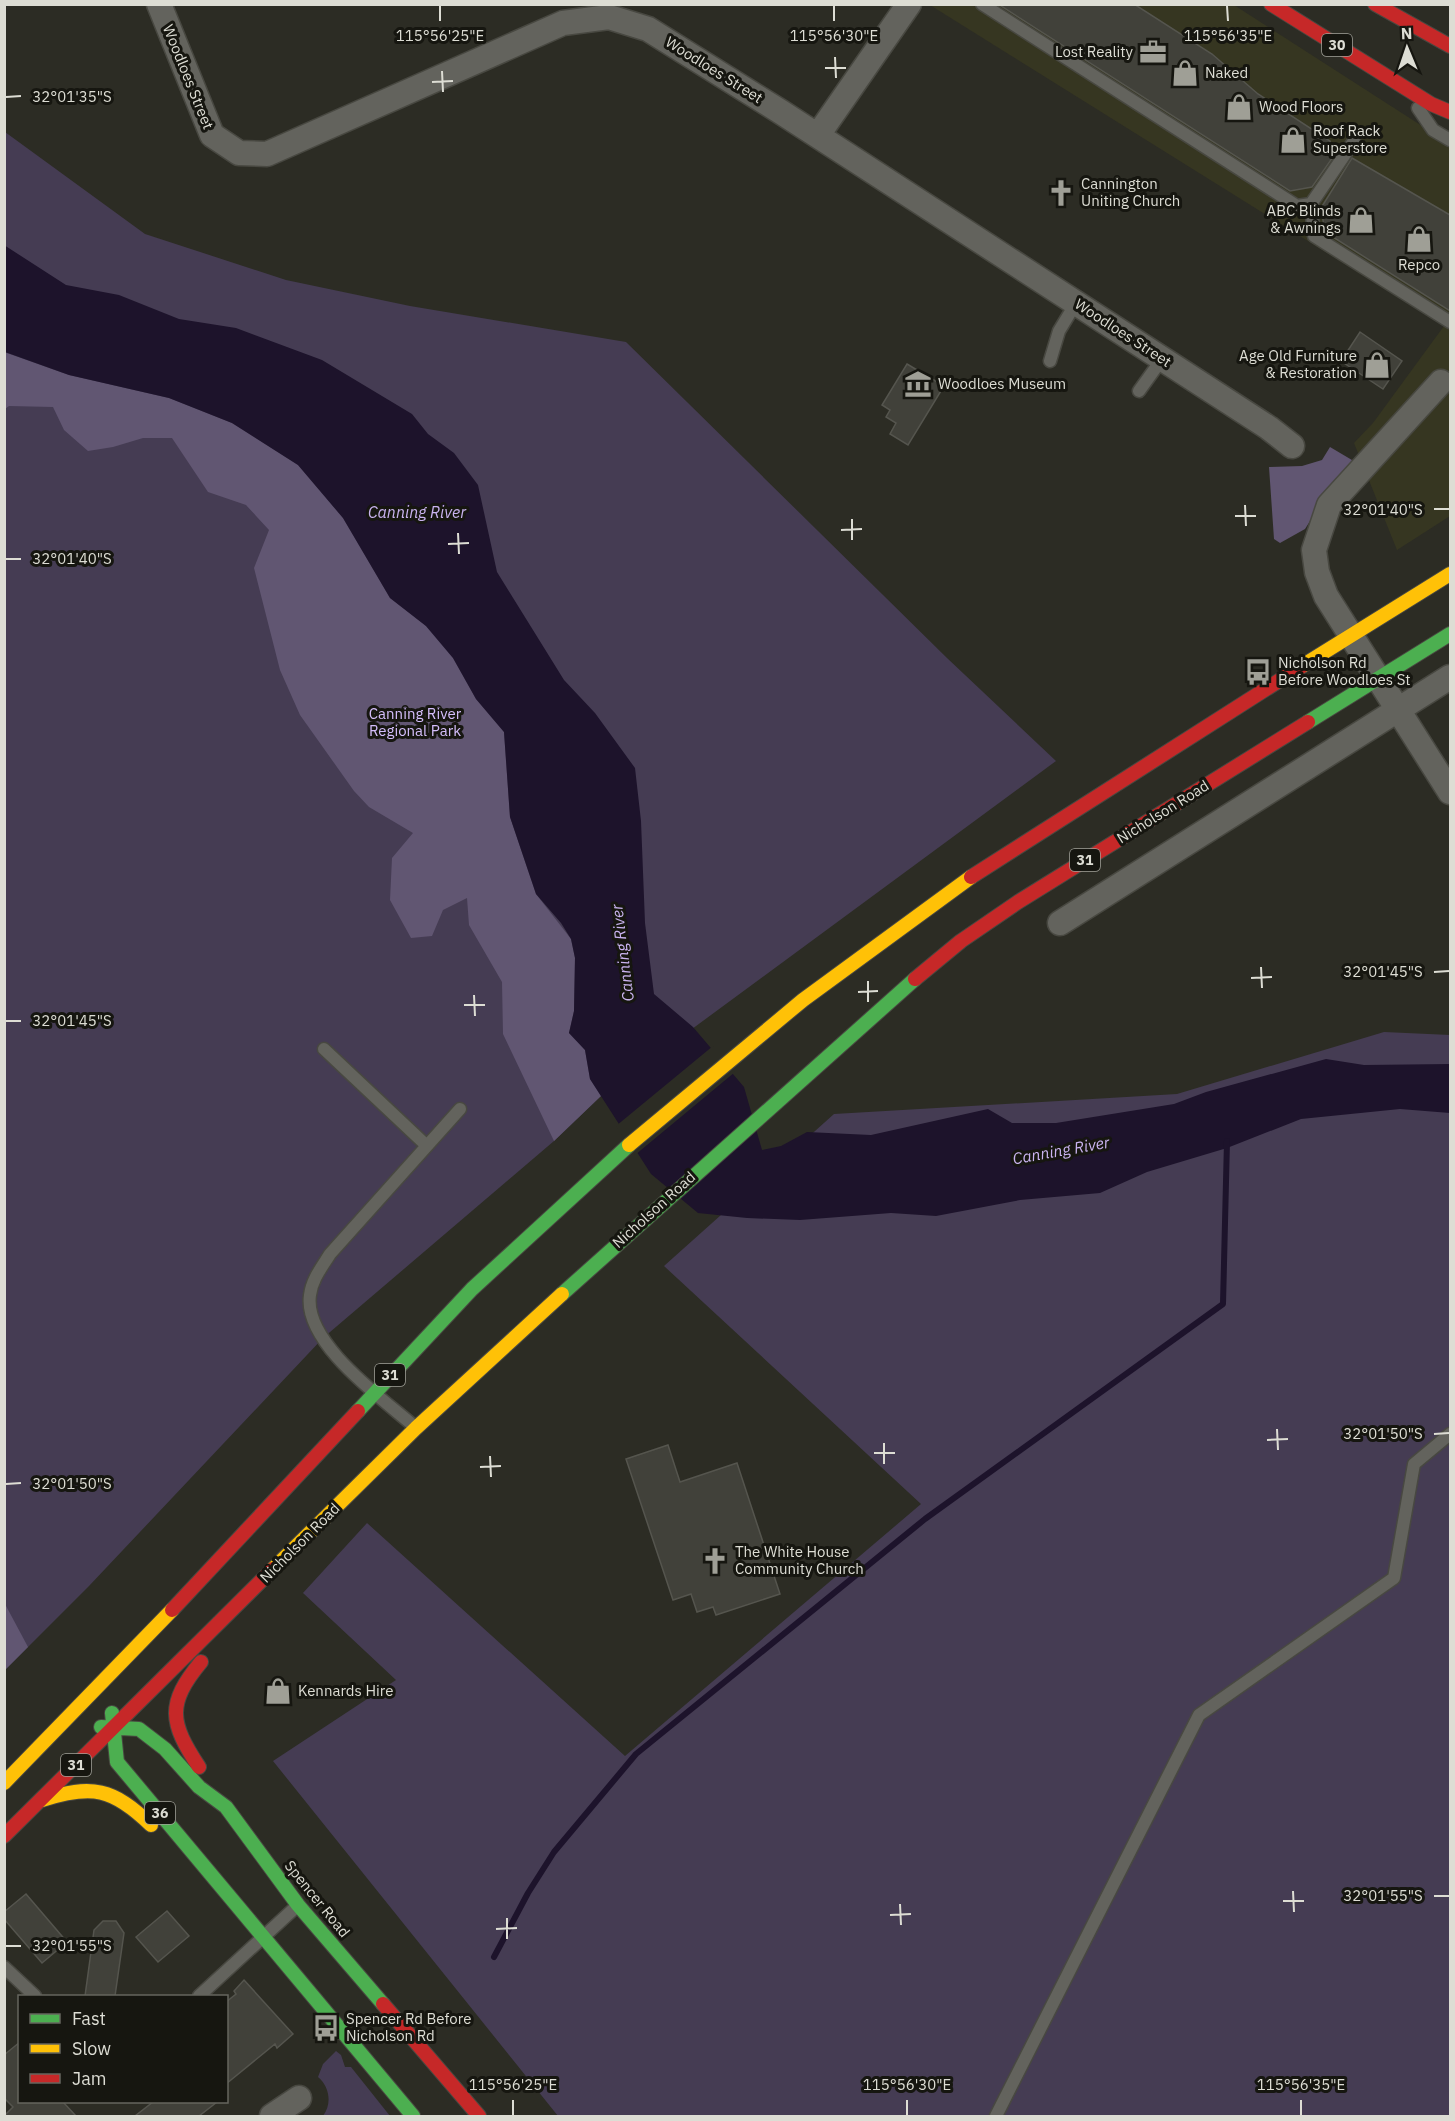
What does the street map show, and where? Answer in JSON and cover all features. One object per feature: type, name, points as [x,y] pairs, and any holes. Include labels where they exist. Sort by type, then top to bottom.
[{"type":"main road","name":"30","points":[[1271,4],[1403,86],[1450,112]]},
{"type":"main road","points":[[1375,4],[1450,46]]},
{"type":"main road","name":"31","points":[[4,1783],[117,1670],[374,1391],[472,1289],[574,1193],[687,1094],[803,1000],[957,886],[1445,578]]},
{"type":"main road","name":"Nicholson Road","points":[[4,1836],[416,1428],[643,1219],[961,941],[1018,902],[1450,633]]},
{"type":"main road","points":[[230,1633],[244,1598]]},
{"type":"main road","points":[[214,1649],[179,1688],[174,1713],[182,1743],[226,1808]]},
{"type":"main road","name":"36","points":[[117,1670],[111,1695],[117,1762],[413,2116]]},
{"type":"main road","name":"Spencer Road","points":[[63,1723],[139,1729],[165,1749],[199,1787],[226,1808],[298,1905],[479,2116]]},
{"type":"main road","name":"36","points":[[39,1801],[75,1789],[107,1792],[122,1800],[140,1814],[204,1883],[263,1936]]},
{"type":"street","name":"Woodloes Street","points":[[159,4],[212,135],[239,153],[267,154],[563,22],[609,17],[648,29],[818,135],[1269,428],[1292,446]]},
{"type":"street","points":[[818,135],[909,4]]},
{"type":"street","points":[[1446,376],[1329,505],[1314,549],[1317,572],[1326,596],[1450,792]]},
{"type":"street","points":[[1060,922],[1450,677]]},
{"type":"street","points":[[272,2116],[299,2098]]},
{"type":"lane","points":[[982,4],[1298,206],[1311,204]]},
{"type":"lane","points":[[1403,86],[1433,130],[1450,140]]},
{"type":"lane","points":[[1354,141],[1311,204],[1314,236],[1450,322]]},
{"type":"lane","points":[[1050,361],[1059,331],[1076,303]]},
{"type":"lane","points":[[1139,390],[1162,359]]},
{"type":"lane","points":[[1445,578],[1450,569]]},
{"type":"lane","points":[[324,1049],[427,1146]]},
{"type":"lane","points":[[416,1428],[374,1391],[323,1338],[312,1317],[310,1296],[317,1274],[330,1254],[460,1109]]},
{"type":"lane","points":[[996,2116],[1199,1715],[1394,1578],[1414,1464],[1450,1434]]},
{"type":"lane","points":[[200,1995],[298,1905]]},
{"type":"lane","points":[[4,1967],[34,1995]]},
{"type":"shaded area","points":[[930,5],[1234,5],[1450,144],[1450,516],[1397,550],[1354,443],[1373,423],[1444,326]]},
{"type":"green space","name":"Canning River Regional Park","points":[[5,132],[145,234],[286,280],[410,306],[626,342],[947,658],[1056,761],[601,1096],[554,1141],[323,1338],[89,1586],[5,1670]]},
{"type":"green space","points":[[4,352],[69,375],[169,398],[232,423],[298,465],[343,518],[390,598],[426,626],[453,658],[476,699],[504,732],[510,817],[536,894],[571,939],[575,958],[574,1011],[569,1033],[585,1050],[590,1079],[601,1096],[554,1141],[503,1034],[502,982],[469,925],[467,898],[443,910],[432,936],[411,938],[390,900],[392,858],[413,833],[369,807],[354,791],[300,715],[280,670],[254,568],[269,530],[246,505],[208,492],[172,438],[143,438],[113,447],[88,451],[64,430],[53,407],[9,406],[5,409]]},
{"type":"green space","points":[[1330,447],[1357,463],[1327,494],[1305,529],[1280,543],[1274,539],[1269,467],[1302,466],[1322,460]]},
{"type":"green space","points":[[1384,1032],[1450,1035],[1450,2116],[558,2116],[273,1761],[396,1680],[303,1593],[367,1523],[625,1756],[921,1504],[664,1266],[834,1114],[1177,1094]]},
{"type":"green space","points":[[5,1604],[28,1647],[4,1670]]},
{"type":"green space","points":[[336,2051],[341,2055],[345,2067],[351,2067],[390,2116],[323,2116],[329,2101],[325,2086],[318,2077],[323,2064]]},
{"type":"water","name":"Canning River","points":[[4,245],[66,285],[119,295],[179,319],[236,328],[322,360],[412,414],[428,434],[454,453],[478,485],[497,572],[564,680],[595,713],[635,768],[641,821],[645,923],[654,994],[693,1027],[744,1087],[762,1150],[781,1146],[807,1132],[871,1135],[988,1109],[1012,1123],[1056,1123],[1174,1104],[1206,1092],[1326,1059],[1364,1065],[1450,1064],[1450,1113],[1400,1109],[1301,1119],[1227,1148],[1147,1172],[1100,1193],[1020,1200],[936,1216],[891,1213],[800,1220],[698,1213],[651,1174],[590,1079],[585,1050],[569,1033],[574,1011],[575,958],[571,939],[561,923],[536,894],[510,817],[504,732],[476,699],[453,658],[426,626],[390,598],[343,518],[298,465],[232,423],[169,398],[69,375],[5,352]]},
{"type":"pier","points":[[713,1046],[735,1072],[635,1155],[616,1126]]},
{"type":"building","points":[[998,4],[1134,4],[1212,54],[1258,94],[1330,141],[1333,157],[1312,187],[1290,191]]},
{"type":"building","points":[[1352,158],[1450,215],[1450,311],[1325,232],[1321,208]]},
{"type":"building","points":[[1360,332],[1402,361],[1383,389],[1341,361]]},
{"type":"building","points":[[907,364],[944,386],[908,445],[890,434],[896,423],[886,417],[890,410],[882,405]]},
{"type":"building","name":"The White House Community Church","points":[[668,1445],[680,1482],[737,1463],[780,1594],[716,1615],[713,1607],[697,1612],[691,1594],[673,1600],[626,1459]]},
{"type":"building","points":[[26,1894],[67,1942],[42,1963],[4,1919],[4,1912]]},
{"type":"building","points":[[167,1911],[189,1936],[158,1962],[136,1937]]},
{"type":"building","points":[[103,1921],[116,1921],[124,1933],[115,1995],[85,1995],[94,1930]]},
{"type":"building","points":[[244,1980],[293,2034],[277,2048],[275,2044],[228,2082],[228,2000],[236,1994],[234,1991]]},
{"type":"building","points":[[18,2044],[18,2103],[64,2103],[76,2116],[4,2116],[13,2107],[4,2098],[4,2055]]},
{"type":"building","points":[[152,2103],[216,2103],[199,2116],[135,2116]]},
{"type":"waterway","points":[[494,1957],[528,1893],[554,1852],[636,1754],[925,1519],[1223,1304],[1227,1141]]},
{"type":"traffic: fast","points":[[1308,722],[1450,634]]},
{"type":"traffic: fast","points":[[562,1294],[915,979]]},
{"type":"traffic: fast","points":[[358,1411],[472,1289],[629,1145]]},
{"type":"traffic: fast","points":[[112,1713],[117,1762],[413,2116]]},
{"type":"traffic: fast","points":[[101,1727],[139,1729],[165,1749],[199,1787],[226,1807],[298,1905],[383,2004]]},
{"type":"traffic: slow","points":[[1302,666],[1450,574]]},
{"type":"traffic: slow","points":[[629,1145],[803,1000],[971,877]]},
{"type":"traffic: slow","points":[[273,1569],[416,1428],[562,1294]]},
{"type":"traffic: slow","points":[[4,1783],[172,1610]]},
{"type":"traffic: slow","points":[[42,1800],[75,1792],[101,1793],[125,1803],[151,1825]]},
{"type":"traffic: jam","points":[[1271,4],[1431,104],[1450,112]]},
{"type":"traffic: jam","points":[[1375,4],[1450,46]]},
{"type":"traffic: jam","points":[[971,877],[1302,666]]},
{"type":"traffic: jam","points":[[915,979],[961,941],[1018,902],[1308,722]]},
{"type":"traffic: jam","points":[[172,1610],[358,1411]]},
{"type":"traffic: jam","points":[[4,1836],[273,1569]]},
{"type":"traffic: jam","points":[[199,1767],[182,1738],[176,1714],[177,1702],[182,1690],[201,1662]]},
{"type":"traffic: jam","points":[[383,2004],[479,2116]]},
{"type":"place","name":"Lost Reality","points":[[1153,52]]},
{"type":"place","name":"Naked","points":[[1185,73]]},
{"type":"place","name":"Wood Floors","points":[[1239,107]]},
{"type":"place","name":"Roof Rack Superstore","points":[[1293,140]]},
{"type":"place","name":"Cannington Uniting Church","points":[[1061,193]]},
{"type":"place","name":"ABC Blinds & Awnings","points":[[1361,220]]},
{"type":"place","name":"Repco","points":[[1419,239]]},
{"type":"place","name":"Age Old Furniture & Restoration","points":[[1377,365]]},
{"type":"place","name":"Woodloes Museum","points":[[918,384]]},
{"type":"place","name":"Nicholson Rd Before Woodloes St","points":[[1258,672]]},
{"type":"place","name":"The White House Community Church","points":[[715,1561]]},
{"type":"place","name":"Kennards Hire","points":[[278,1691]]},
{"type":"place","name":"Spencer Rd Before Nicholson Rd","points":[[326,2028]]}]
